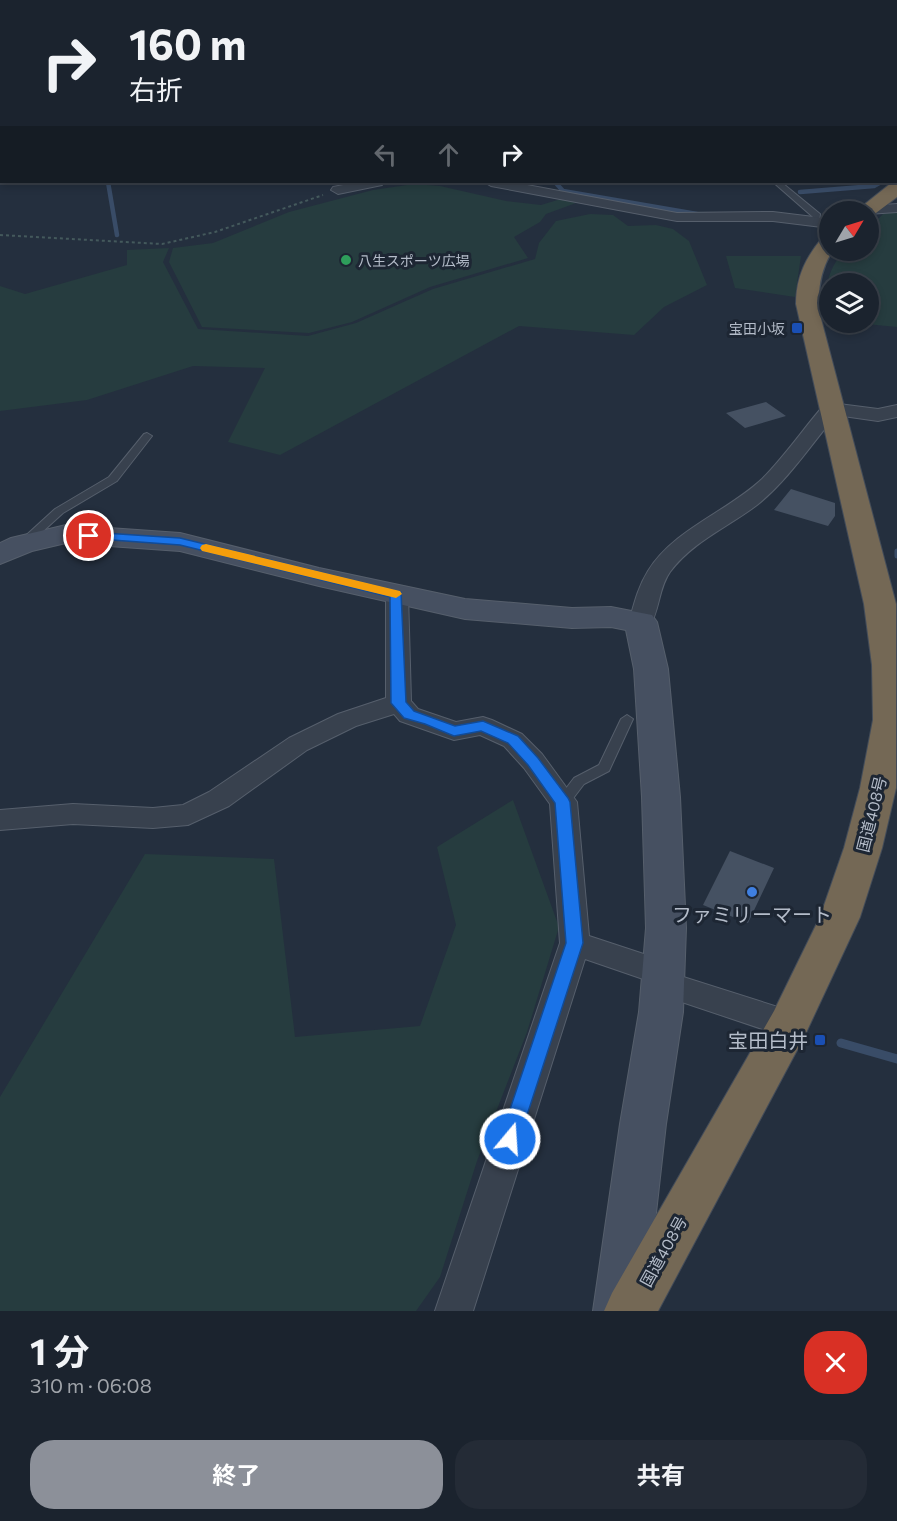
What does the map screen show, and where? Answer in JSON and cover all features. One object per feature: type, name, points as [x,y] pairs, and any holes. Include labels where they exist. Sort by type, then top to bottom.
[{"type":"highway","points":[[879,202],[897,188]]},
{"type":"highway","name":"国道408号","points":[[630,1311],[789,1024],[840,917],[866,838],[890,720],[886,632],[808,315],[805,295],[819,250]]},
{"type":"street","points":[[338,190],[372,183]]},
{"type":"street","points":[[496,183],[677,217],[704,219],[786,216],[819,226]]},
{"type":"street","points":[[879,210],[897,208]]},
{"type":"street","points":[[619,1311],[663,978],[666,928],[661,797],[651,669],[641,622],[644,598],[658,569],[685,543],[744,505],[769,483],[831,409],[878,415],[897,411]]},
{"type":"street","points":[[11,550],[66,534],[180,542],[465,609],[572,618],[611,617],[641,622]]},
{"type":"street","points":[[397,594],[399,703],[409,715],[429,720],[454,731],[483,726],[513,740],[533,761],[563,802],[574,943],[454,1311]]},
{"type":"street","points":[[0,820],[73,813],[153,818],[188,815],[219,799],[298,744],[347,720],[399,703]]},
{"type":"street","points":[[574,943],[789,1024]]},
{"type":"lane","points":[[778,183],[819,219]]},
{"type":"lane","points":[[11,550],[59,511],[113,478],[147,436]]},
{"type":"lane","points":[[563,802],[579,782],[604,768],[627,719]]},
{"type":"path","points":[[0,235],[162,244],[216,232],[338,190]]},
{"type":"green space","name":"八生スポーツ広場","points":[[414,184],[440,186],[506,201],[541,205],[561,199],[576,203],[546,214],[540,222],[514,237],[528,258],[430,287],[352,322],[309,333],[202,327],[169,262],[173,248],[213,243],[289,212],[373,190]]},
{"type":"green space","points":[[897,212],[897,327],[879,325],[879,273],[830,273],[836,261],[879,261],[879,218],[883,214]]},
{"type":"green space","points":[[590,214],[613,215],[628,226],[656,225],[673,229],[689,241],[707,285],[664,307],[634,335],[519,326],[280,455],[228,442],[265,368],[193,366],[87,400],[0,411],[0,286],[25,294],[127,265],[127,250],[169,248],[163,262],[198,329],[308,336],[356,323],[433,289],[535,259],[539,243],[556,221]]},
{"type":"green space","points":[[726,256],[801,256],[795,297],[735,288]]},
{"type":"green space","points":[[513,800],[559,927],[527,1032],[477,1161],[440,1277],[416,1311],[0,1311],[0,1097],[145,854],[274,859],[295,1037],[420,1026],[456,925],[437,847]]},
{"type":"building","points":[[766,402],[786,416],[745,428],[726,413]]},
{"type":"building","points":[[791,489],[835,503],[835,516],[828,526],[774,510]]},
{"type":"building","points":[[730,851],[774,868],[748,923],[703,905]]},
{"type":"waterway","points":[[108,183],[117,235]]},
{"type":"waterway","points":[[556,183],[563,191],[697,214]]},
{"type":"waterway","points":[[800,192],[874,186],[879,183]]},
{"type":"waterway","points":[[897,551],[897,556]]},
{"type":"waterway","points":[[841,1043],[897,1059]]},
{"type":"slow traffic","points":[[206,548],[396,594]]},
{"type":"place","name":"八生スポーツ広場","points":[[346,260]]},
{"type":"place","name":"宝田小坂","points":[[797,328]]},
{"type":"place","name":"ファミリーマート","points":[[752,892]]},
{"type":"place","name":"宝田白井","points":[[820,1040]]},
{"type":"route","points":[[89,536],[180,542],[397,594],[399,703],[409,715],[429,720],[454,731],[483,726],[513,740],[533,761],[563,802],[574,943],[510,1139]]}]
